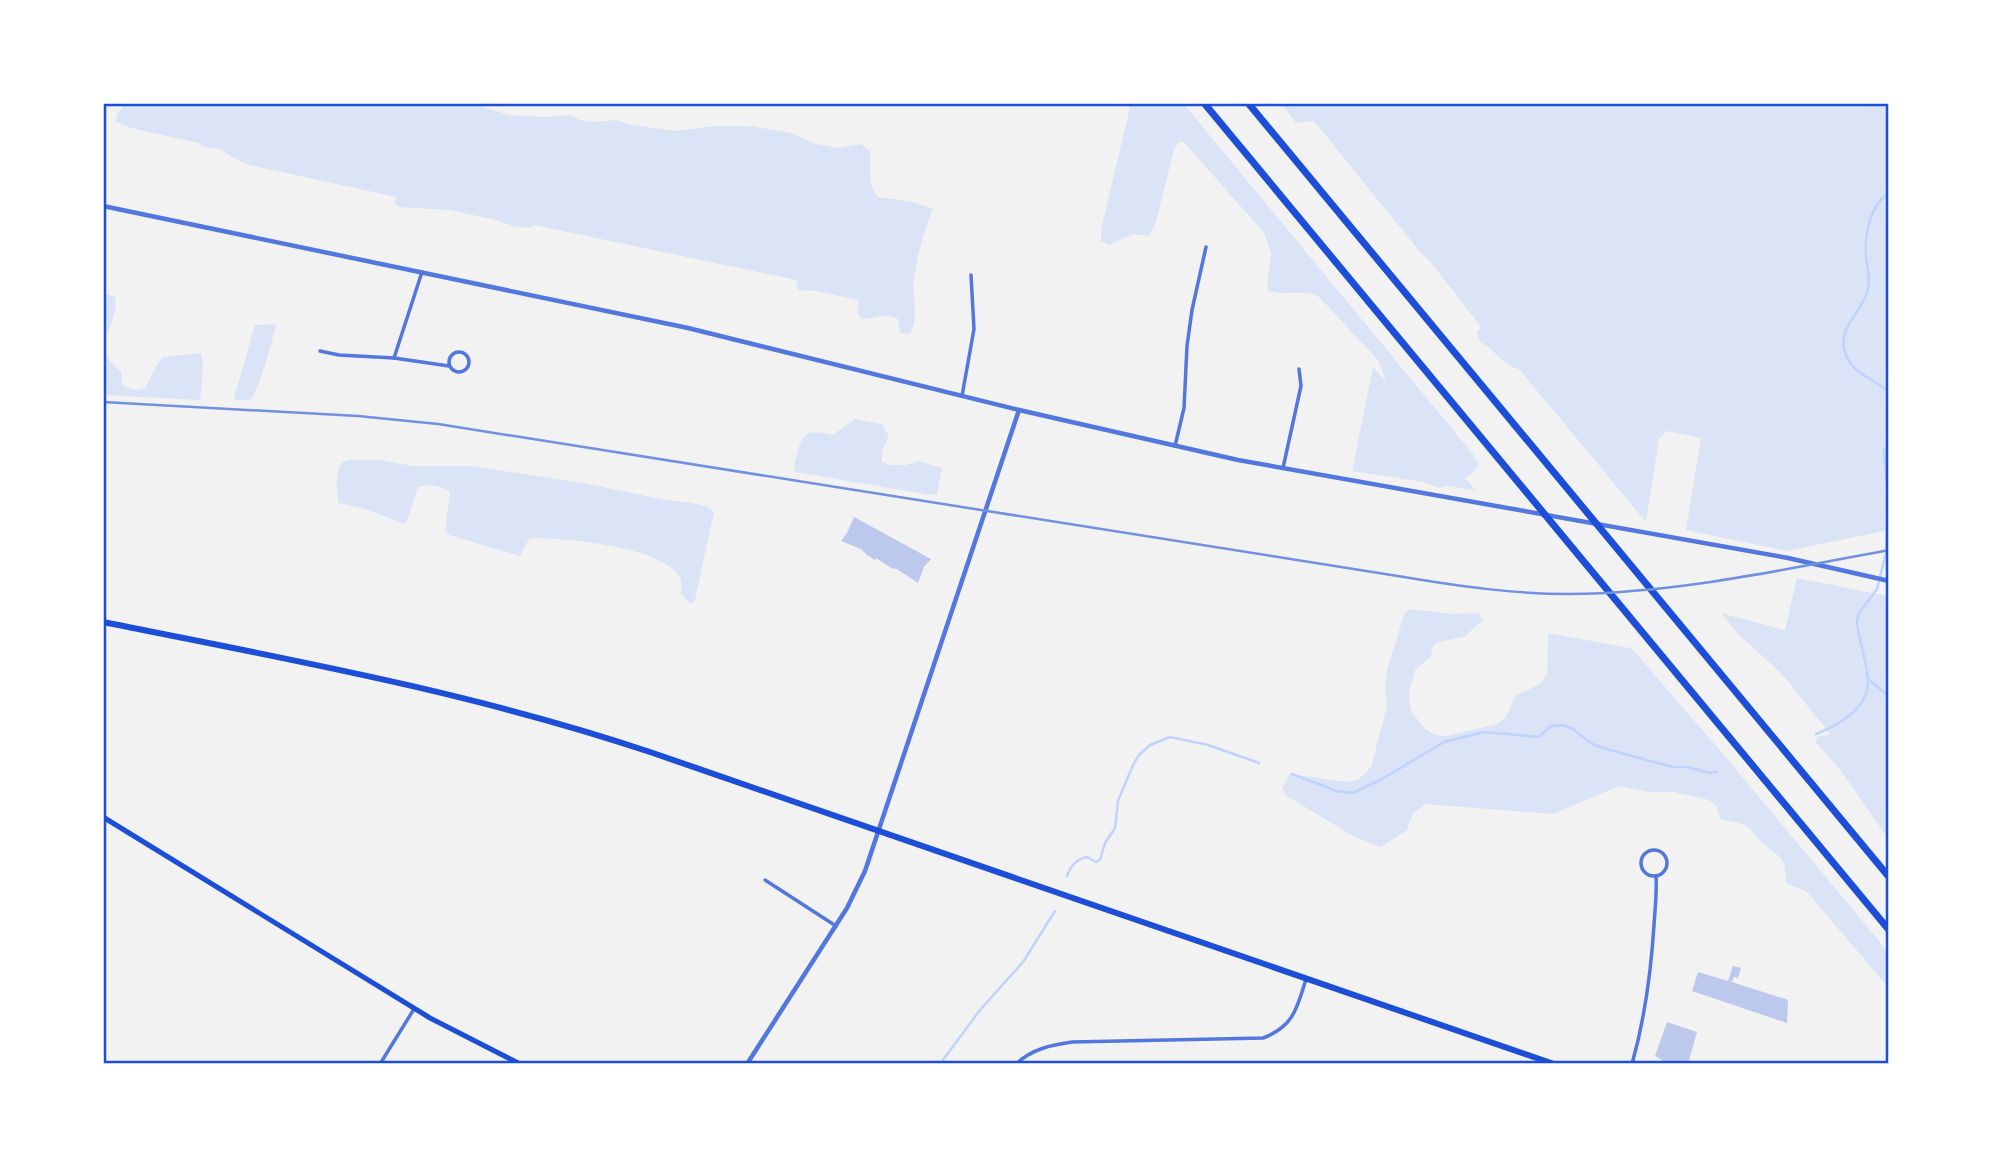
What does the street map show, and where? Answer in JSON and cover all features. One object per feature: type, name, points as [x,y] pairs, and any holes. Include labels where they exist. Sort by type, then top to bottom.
[{"type":"highway","points":[[1203,103],[1889,930]]},
{"type":"highway","points":[[1248,103],[1888,876]]},
{"type":"main road","points":[[103,622],[411,684],[534,715],[650,751],[1554,1064]]},
{"type":"main road","points":[[103,817],[414,1009],[490,1051],[520,1064]]},
{"type":"street","points":[[103,206],[688,328],[1175,446],[1816,564],[1887,581]]},
{"type":"street","points":[[1175,446],[1184,408],[1192,310],[1206,247]]},
{"type":"street","points":[[394,358],[422,272]]},
{"type":"street","points":[[962,396],[974,329],[971,275]]},
{"type":"street","points":[[320,351],[449,366],[456,372],[462,372],[468,365],[468,358],[463,353],[456,353],[450,357],[449,366]]},
{"type":"street","points":[[1283,468],[1301,386],[1299,369]]},
{"type":"street","points":[[747,1064],[836,926],[857,888],[880,831],[1020,410]]},
{"type":"street","points":[[1652,850],[1660,852],[1667,860],[1663,872],[1656,876],[1644,873],[1640,865],[1642,857],[1652,850]]},
{"type":"street","points":[[1632,1064],[1647,992],[1656,876]]},
{"type":"street","points":[[765,880],[836,926]]},
{"type":"street","points":[[1016,1064],[1025,1056],[1049,1046],[1072,1042],[1263,1038],[1284,1027],[1291,1020],[1307,979]]},
{"type":"street","points":[[380,1064],[414,1009]]},
{"type":"shaded area","points":[[125,103],[457,103],[480,106],[509,115],[570,115],[580,120],[617,120],[674,131],[716,126],[750,126],[791,133],[816,144],[839,148],[861,144],[870,151],[871,181],[878,197],[912,202],[933,209],[915,270],[915,321],[910,334],[900,333],[898,319],[880,316],[861,319],[857,313],[857,300],[817,291],[798,290],[796,280],[534,225],[529,228],[513,226],[449,210],[398,207],[395,203],[396,197],[245,164],[219,149],[131,128],[116,121]]},
{"type":"shaded area","points":[[1131,103],[1183,103],[1473,454],[1479,464],[1473,473],[1465,478],[1476,491],[1447,486],[1439,488],[1423,482],[1352,471],[1373,367],[1386,381],[1378,360],[1319,297],[1308,293],[1269,291],[1267,286],[1271,254],[1264,233],[1184,142],[1179,142],[1174,150],[1156,222],[1149,236],[1133,234],[1109,245],[1101,241],[1101,230]]},
{"type":"shaded area","points":[[1281,103],[1889,103],[1889,530],[1787,551],[1686,530],[1701,438],[1667,431],[1659,439],[1646,522],[1519,369],[1480,342],[1477,332],[1481,327],[1314,121],[1296,123]]},
{"type":"shaded area","points":[[103,293],[115,296],[113,318],[104,343],[110,361],[121,372],[123,386],[136,390],[145,388],[164,357],[201,353],[203,368],[200,400],[103,395]]},
{"type":"shaded area","points":[[275,324],[265,366],[254,395],[250,400],[236,400],[234,398],[255,325]]},
{"type":"shaded area","points":[[855,419],[882,424],[889,436],[882,451],[882,462],[906,465],[919,461],[942,468],[937,494],[795,472],[800,443],[806,435],[815,432],[833,435]]},
{"type":"shaded area","points":[[380,460],[413,466],[472,466],[588,484],[708,507],[714,512],[695,600],[691,604],[681,594],[680,578],[670,567],[635,551],[588,542],[531,538],[520,556],[449,535],[445,531],[450,492],[439,487],[418,487],[406,524],[369,510],[339,503],[338,471],[343,462]]},
{"type":"shaded area","points":[[1797,578],[1889,596],[1889,840],[1839,768],[1816,743],[1817,737],[1830,734],[1781,673],[1740,636],[1721,613],[1785,630]]},
{"type":"shaded area","points":[[1410,609],[1452,614],[1478,613],[1483,620],[1464,637],[1437,642],[1433,646],[1431,656],[1415,670],[1409,691],[1412,712],[1425,729],[1435,735],[1447,736],[1497,724],[1506,717],[1515,696],[1540,684],[1547,675],[1548,633],[1630,648],[1729,761],[1875,936],[1889,955],[1889,988],[1806,891],[1787,884],[1784,864],[1780,857],[1763,844],[1746,825],[1720,819],[1716,805],[1709,800],[1674,792],[1649,792],[1619,786],[1553,814],[1425,804],[1413,814],[1407,830],[1381,847],[1353,836],[1287,796],[1282,789],[1290,774],[1348,782],[1359,779],[1371,767],[1387,706],[1387,669],[1405,612]]},
{"type":"building","points":[[854,517],[931,559],[924,567],[918,583],[897,569],[876,558],[875,560],[861,549],[841,541]]},
{"type":"building","points":[[1733,966],[1741,968],[1738,978],[1734,977],[1732,982],[1788,1000],[1787,1023],[1692,991],[1698,972],[1728,981]]},
{"type":"building","points":[[1667,1022],[1697,1032],[1688,1064],[1661,1064],[1662,1060],[1655,1056]]},
{"type":"waterway","points":[[1889,193],[1877,205],[1867,231],[1868,289],[1866,297],[1848,325],[1843,340],[1851,364],[1889,392]]},
{"type":"waterway","points":[[1816,734],[1850,715],[1867,692],[1868,674],[1857,621],[1859,613],[1877,589],[1886,553],[1888,499],[1884,451],[1889,444]]},
{"type":"waterway","points":[[1868,679],[1889,696]]},
{"type":"waterway","points":[[1292,774],[1337,791],[1353,793],[1444,742],[1484,732],[1539,737],[1551,726],[1563,725],[1573,729],[1592,744],[1606,749],[1673,767],[1717,772]]},
{"type":"waterway","points":[[1067,876],[1072,866],[1080,859],[1087,857],[1096,862],[1100,860],[1105,843],[1115,828],[1118,801],[1133,765],[1150,745],[1170,737],[1208,745],[1259,763]]},
{"type":"waterway","points":[[940,1064],[980,1010],[1023,962],[1055,911]]},
{"type":"railway","points":[[103,402],[358,416],[438,424],[1506,591],[1568,594],[1649,590],[1729,579],[1889,550]]}]
